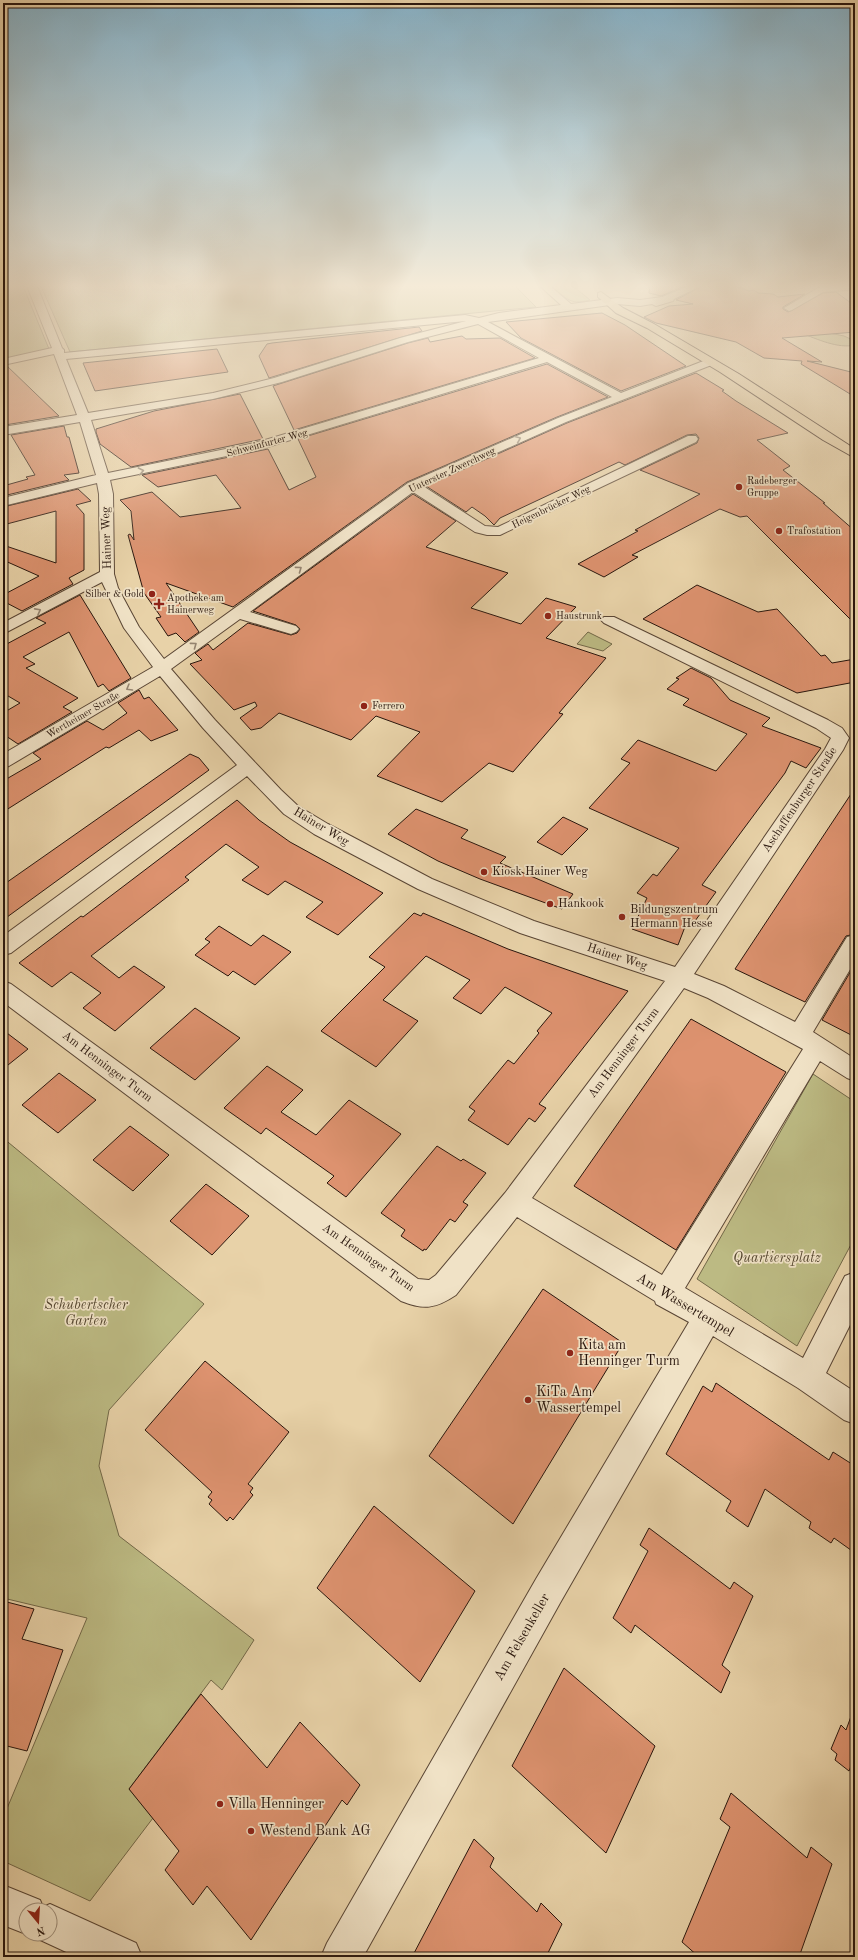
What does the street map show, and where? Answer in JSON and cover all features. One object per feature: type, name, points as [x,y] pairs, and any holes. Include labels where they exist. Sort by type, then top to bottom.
[{"type":"main road","points":[[736,377],[767,399],[855,454]]},
{"type":"main road","points":[[745,383],[761,388],[781,399],[855,444]]},
{"type":"street","name":"Hainer Weg","points":[[69,377],[84,417],[103,478],[106,494],[107,574],[111,588],[132,628],[162,668],[209,724],[258,779],[274,794],[306,820],[425,884],[527,927],[680,977],[716,992],[808,1041],[855,1071]]},
{"type":"street","points":[[3,431],[192,400],[246,389],[283,377]]},
{"type":"street","name":"Schweinfurter Weg","points":[[3,502],[103,478],[209,458],[278,441],[481,377]]},
{"type":"street","points":[[585,377],[621,397]]},
{"type":"street","name":"Unterster Zwerchweg","points":[[162,668],[413,486],[562,420],[671,377]]},
{"type":"street","name":"Heigenbrücker Weg","points":[[413,486],[480,529],[487,531],[506,529],[692,439]]},
{"type":"street","points":[[3,629],[107,574]]},
{"type":"street","points":[[238,613],[291,629]]},
{"type":"street","name":"Aschaffenburger Straße","points":[[609,620],[822,724],[838,733],[840,738],[834,750],[680,977]]},
{"type":"street","name":"Wertheimer Straße","points":[[3,762],[162,668]]},
{"type":"street","points":[[3,947],[248,766]]},
{"type":"street","points":[[666,1294],[808,1041],[855,943]]},
{"type":"street","name":"Am Henninger Turm","points":[[3,990],[410,1291],[425,1295],[446,1285],[514,1201],[680,977]]},
{"type":"street","name":"Am Wassertempel","points":[[514,1201],[707,1319],[808,1378],[855,1409]]},
{"type":"street","points":[[808,1378],[855,1286]]},
{"type":"street","name":"Am Felsenkeller","points":[[341,1957],[548,1591],[707,1319]]},
{"type":"street","points":[[3,1905],[18,1911]]},
{"type":"street","points":[[58,1928],[122,1957]]},
{"type":"green space","points":[[588,632],[612,644],[603,651],[577,644]]},
{"type":"green space","name":"Quartiersplatz","points":[[813,1074],[855,1102],[855,1237],[797,1346],[697,1279]]},
{"type":"green space","name":"Schubertscher Garten","points":[[3,1138],[204,1304],[109,1410],[99,1466],[119,1536],[254,1640],[222,1690],[211,1680],[129,1789],[153,1818],[90,1901],[3,1861],[3,1818],[87,1618],[3,1598]]},
{"type":"building","points":[[3,377],[19,377],[59,416],[5,425],[3,422]]},
{"type":"building","points":[[89,377],[190,377],[95,391]]},
{"type":"building","points":[[300,377],[470,377],[294,430],[273,386]]},
{"type":"building","points":[[502,377],[572,377],[608,397],[557,417],[407,482],[233,607],[166,583],[199,632],[185,642],[176,633],[168,636],[156,618],[161,617],[144,593],[128,535],[130,534],[134,540],[131,511],[120,500],[152,492],[180,517],[241,508],[216,475],[158,487],[142,475],[268,449],[289,490],[316,477],[298,439]]},
{"type":"building","points":[[595,377],[656,377],[621,391]]},
{"type":"building","points":[[684,377],[703,377],[724,390],[722,391],[736,401],[788,433],[757,440],[790,466],[783,470],[825,503],[823,503],[855,531],[855,624],[747,516],[740,517],[720,509],[632,555],[638,557],[604,577],[578,564],[638,531],[635,530],[700,494],[640,470],[697,443],[699,438],[696,434],[687,435],[625,465],[619,462],[500,518],[494,525],[485,516],[472,507],[466,512],[426,486],[567,423]]},
{"type":"building","points":[[823,377],[855,377],[855,397]]},
{"type":"building","points":[[240,394],[263,439],[131,467],[100,444],[96,432],[96,429],[154,411]]},
{"type":"building","points":[[64,426],[67,437],[69,437],[79,473],[64,475],[69,480],[3,496],[3,486],[28,479],[26,477],[35,475],[11,435]]},
{"type":"building","points":[[78,489],[91,501],[76,505],[84,514],[84,570],[69,578],[73,584],[22,611],[3,601],[3,595],[39,576],[3,560],[3,545],[56,563],[56,511],[3,525],[3,507]]},
{"type":"building","points":[[413,494],[456,521],[426,547],[508,573],[471,608],[521,624],[546,598],[576,607],[546,638],[606,658],[559,713],[563,714],[513,772],[489,763],[442,802],[377,776],[420,732],[376,716],[351,740],[279,713],[261,728],[251,730],[240,718],[257,706],[255,702],[234,710],[190,664],[202,660],[195,653],[208,644],[213,650],[248,623],[291,635],[297,633],[300,629],[296,625],[253,611]]},
{"type":"building","points":[[697,585],[758,612],[777,609],[821,656],[825,655],[832,663],[855,659],[855,682],[797,693],[643,619]]},
{"type":"building","points":[[80,595],[131,678],[109,691],[103,684],[98,687],[69,632],[23,657],[35,664],[26,668],[78,698],[63,707],[72,712],[18,744],[3,734],[3,713],[20,703],[3,693],[3,646],[46,623],[36,618]]},
{"type":"building","points":[[691,668],[711,678],[730,700],[770,718],[762,726],[821,748],[806,768],[791,761],[785,773],[702,885],[716,892],[695,921],[688,919],[678,945],[632,929],[647,898],[637,893],[653,874],[657,876],[679,848],[589,808],[630,763],[621,759],[638,740],[716,771],[747,734],[683,705],[689,699],[667,689],[679,679],[676,678]]},
{"type":"building","points":[[139,690],[144,699],[149,697],[178,730],[151,741],[139,730],[109,748],[106,747],[3,812],[3,781],[41,759],[33,753],[87,721],[103,730],[127,713],[118,703]]},
{"type":"building","points":[[190,754],[199,758],[209,770],[3,920],[3,885]]},
{"type":"building","points":[[855,788],[855,934],[846,936],[805,1002],[735,969]]},
{"type":"building","points":[[237,800],[259,820],[290,842],[383,893],[338,935],[306,917],[323,902],[285,881],[268,895],[242,880],[259,867],[226,844],[185,877],[189,880],[91,956],[119,978],[134,966],[165,987],[115,1031],[83,1008],[101,993],[71,972],[52,987],[19,963],[81,916],[83,917]]},
{"type":"building","points":[[416,809],[468,830],[461,838],[506,857],[500,863],[573,894],[562,909],[480,879],[438,861],[388,834]]},
{"type":"building","points":[[563,817],[588,829],[562,855],[537,842]]},
{"type":"building","points":[[414,913],[421,916],[423,913],[508,949],[628,991],[539,1104],[546,1108],[535,1122],[529,1118],[508,1145],[468,1120],[475,1111],[469,1107],[508,1060],[514,1064],[539,1033],[537,1031],[552,1013],[505,987],[481,1014],[453,998],[470,980],[426,956],[383,1000],[418,1021],[376,1067],[321,1031],[385,967],[369,957]]},
{"type":"building","points":[[219,926],[251,946],[263,935],[291,952],[255,985],[233,971],[228,976],[195,955],[210,942],[205,939]]},
{"type":"building","points":[[855,964],[855,1037],[822,1020]]},
{"type":"building","points":[[195,1008],[240,1038],[195,1080],[150,1048]]},
{"type":"building","points":[[691,1019],[786,1072],[676,1250],[574,1186]]},
{"type":"building","points":[[3,1030],[28,1049],[3,1069]]},
{"type":"building","points":[[267,1066],[303,1090],[281,1112],[316,1135],[349,1100],[401,1134],[346,1197],[327,1183],[334,1176],[266,1128],[261,1134],[224,1108]]},
{"type":"building","points":[[59,1073],[96,1100],[58,1133],[22,1105]]},
{"type":"building","points":[[130,1126],[169,1155],[133,1191],[93,1160]]},
{"type":"building","points":[[437,1146],[461,1161],[463,1159],[486,1173],[463,1202],[468,1205],[455,1222],[450,1219],[426,1250],[424,1249],[423,1251],[401,1236],[405,1230],[381,1213]]},
{"type":"building","points":[[206,1184],[249,1216],[212,1255],[170,1221]]},
{"type":"building","name":"KiTa Am Wassertempel","points":[[543,1289],[623,1343],[513,1524],[429,1456]]},
{"type":"building","points":[[205,1361],[289,1432],[248,1484],[253,1488],[250,1492],[253,1495],[233,1520],[230,1517],[227,1521],[209,1504],[212,1500],[208,1497],[212,1492],[145,1430]]},
{"type":"building","points":[[716,1383],[829,1460],[833,1452],[855,1466],[855,1553],[834,1538],[831,1543],[809,1528],[811,1522],[765,1489],[748,1527],[726,1511],[731,1501],[666,1454],[703,1386],[712,1392]]},
{"type":"building","points":[[374,1506],[475,1591],[420,1682],[317,1588]]},
{"type":"building","points":[[649,1528],[730,1589],[734,1582],[753,1596],[722,1665],[730,1672],[721,1693],[635,1625],[631,1633],[613,1618],[648,1551],[640,1545]]},
{"type":"building","points":[[3,1601],[34,1609],[22,1639],[63,1650],[27,1751],[3,1745]]},
{"type":"building","points":[[564,1668],[655,1746],[606,1853],[512,1766]]},
{"type":"building","name":"Villa Henninger","points":[[201,1694],[267,1768],[300,1722],[360,1785],[347,1805],[342,1800],[251,1940],[207,1886],[193,1905],[165,1870],[179,1851],[129,1789]]},
{"type":"building","points":[[853,1711],[855,1711],[855,1770],[851,1766],[849,1771],[835,1760],[837,1754],[831,1749],[841,1725],[846,1730]]},
{"type":"building","points":[[731,1793],[807,1858],[811,1847],[832,1864],[799,1957],[699,1957],[682,1942],[730,1827],[720,1819]]},
{"type":"building","points":[[474,1839],[494,1858],[490,1867],[537,1912],[541,1903],[562,1924],[546,1957],[412,1957]]},
{"type":"place","name":"Radeberger Gruppe","points":[[739,487]]},
{"type":"place","name":"Trafostation","points":[[779,531]]},
{"type":"place","name":"Silber & Gold","points":[[152,594]]},
{"type":"place","name":"Apotheke am Hainerweg","points":[[159,604]]},
{"type":"place","name":"Haustrunk","points":[[548,616]]},
{"type":"place","name":"Ferrero","points":[[364,706]]},
{"type":"place","name":"Kiosk Hainer Weg","points":[[484,872]]},
{"type":"place","name":"Hankook","points":[[550,904]]},
{"type":"place","name":"Bildungszentrum Hermann Hesse","points":[[622,917]]},
{"type":"place","name":"Kita am Henninger Turm","points":[[570,1353]]},
{"type":"place","name":"KiTa Am Wassertempel","points":[[528,1400]]},
{"type":"place","name":"Villa Henninger","points":[[220,1804]]},
{"type":"place","name":"Westend Bank AG","points":[[251,1831]]}]
